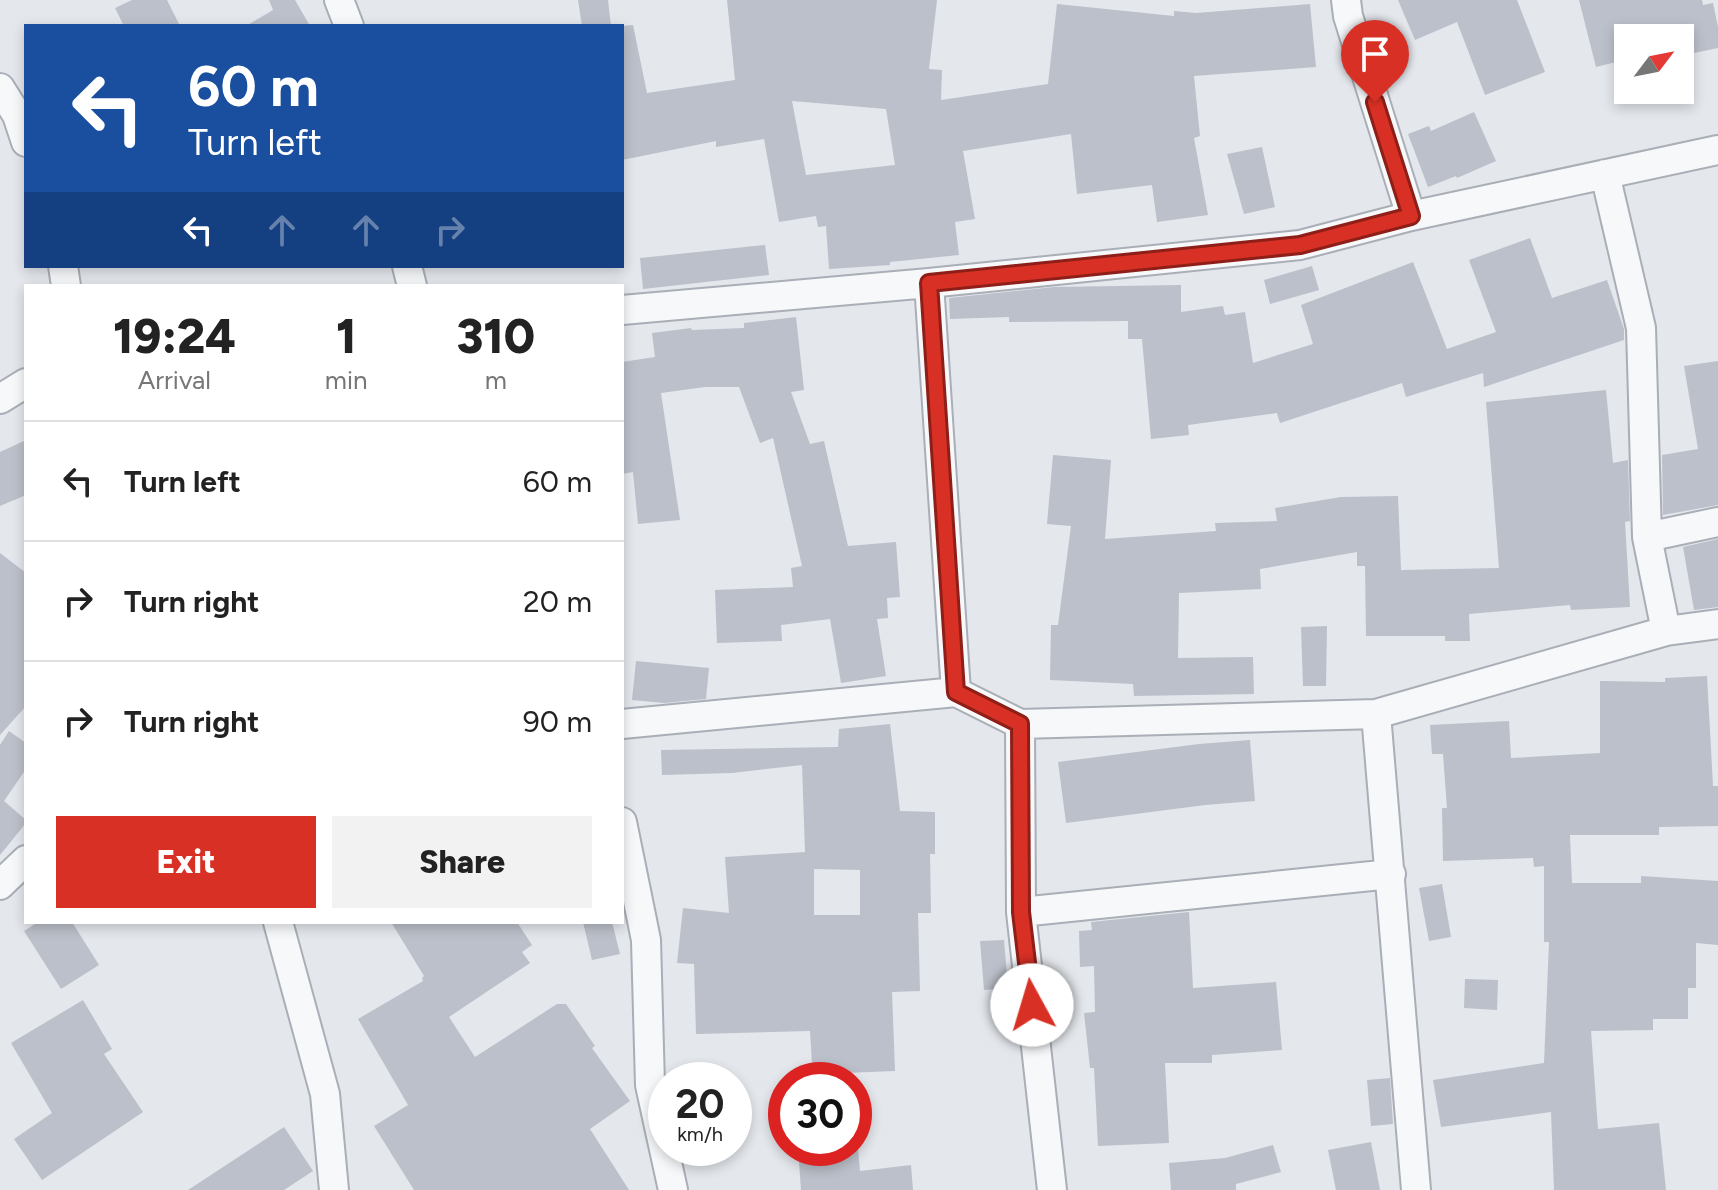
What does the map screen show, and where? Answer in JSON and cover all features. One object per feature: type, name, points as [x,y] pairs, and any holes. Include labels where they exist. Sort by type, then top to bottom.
[{"type":"street","points":[[339,0],[348,24]]},
{"type":"street","points":[[1346,0],[1348,16],[1411,216]]},
{"type":"street","points":[[0,88],[17,115],[24,136]]},
{"type":"street","points":[[624,310],[929,283],[1300,245],[1411,216],[1718,150]]},
{"type":"street","points":[[1605,174],[1641,328],[1647,537],[1666,631]]},
{"type":"street","points":[[929,283],[956,692]]},
{"type":"street","points":[[0,399],[24,384]]},
{"type":"street","points":[[1647,537],[1718,522]]},
{"type":"street","points":[[624,724],[956,692],[1020,724],[1376,714],[1666,631],[1718,624]]},
{"type":"street","points":[[1376,714],[1416,1190]]},
{"type":"street","points":[[1020,724],[1021,912],[1052,1190]]},
{"type":"street","points":[[624,832],[646,940],[650,1085],[673,1190]]},
{"type":"street","points":[[0,885],[24,862]]},
{"type":"street","points":[[1021,912],[1391,874]]},
{"type":"street","points":[[279,924],[325,1094],[334,1190]]},
{"type":"building","points":[[132,0],[167,0],[179,24],[123,24],[115,8]]},
{"type":"building","points":[[269,0],[295,0],[309,24],[249,24],[273,10]]},
{"type":"building","points":[[578,0],[608,0],[611,24],[582,24]]},
{"type":"building","points":[[727,0],[937,0],[929,69],[942,70],[941,100],[1048,84],[1057,4],[1174,16],[1174,11],[1196,13],[1310,4],[1316,67],[1194,76],[1200,136],[1194,138],[1208,215],[1157,222],[1152,185],[1077,194],[1071,134],[963,151],[975,219],[955,222],[959,255],[890,262],[890,265],[829,269],[826,226],[818,227],[816,216],[779,222],[764,139],[716,147],[716,141],[624,160],[624,26],[633,25],[647,93],[735,80]],"holes":[[[792,101],[886,109],[895,165],[806,175]]]},
{"type":"building","points":[[1398,0],[1517,0],[1545,72],[1485,95],[1457,22],[1415,40]]},
{"type":"building","points":[[1579,0],[1702,0],[1703,5],[1713,3],[1718,48],[1694,53],[1694,24],[1614,24],[1614,62],[1596,67]]},
{"type":"building","points":[[1474,112],[1496,161],[1428,187],[1408,134],[1429,126],[1431,131]]},
{"type":"building","points":[[1262,147],[1275,207],[1244,214],[1227,154]]},
{"type":"building","points":[[1530,238],[1552,298],[1607,280],[1624,329],[1624,340],[1484,387],[1483,373],[1406,397],[1402,383],[1280,423],[1277,413],[1188,425],[1189,435],[1151,439],[1142,339],[1128,339],[1128,321],[1009,322],[1009,317],[950,319],[949,298],[1054,287],[1181,285],[1181,312],[1223,306],[1225,315],[1245,312],[1253,363],[1313,344],[1301,305],[1413,262],[1447,349],[1496,332],[1469,260]]},
{"type":"building","points":[[765,245],[769,275],[643,289],[640,258]]},
{"type":"building","points":[[1312,266],[1319,290],[1270,304],[1264,280]]},
{"type":"building","points":[[796,317],[804,390],[791,392],[810,444],[824,441],[848,546],[896,542],[900,597],[887,598],[888,618],[877,619],[886,676],[841,683],[830,619],[781,625],[782,641],[717,643],[715,590],[793,587],[791,568],[802,566],[773,438],[760,443],[739,387],[705,387],[661,393],[680,520],[638,524],[633,472],[624,474],[624,362],[655,357],[652,333],[691,328],[744,328],[744,323]]},
{"type":"building","points":[[1718,361],[1718,505],[1663,515],[1662,455],[1698,449],[1684,366]]},
{"type":"building","points":[[1606,390],[1613,463],[1628,460],[1630,521],[1625,522],[1630,607],[1571,610],[1570,605],[1469,614],[1470,641],[1445,641],[1445,636],[1366,636],[1365,566],[1357,566],[1357,552],[1260,569],[1261,589],[1179,593],[1178,658],[1253,657],[1254,694],[1134,696],[1133,684],[1050,680],[1051,625],[1058,625],[1071,526],[1047,524],[1053,455],[1111,460],[1105,539],[1216,531],[1215,523],[1277,521],[1275,508],[1341,497],[1398,496],[1401,570],[1499,568],[1486,402]]},
{"type":"building","points":[[24,441],[24,496],[0,506],[0,452]]},
{"type":"building","points":[[1718,539],[1718,607],[1694,610],[1683,547]]},
{"type":"building","points":[[0,553],[24,571],[24,708],[0,735]]},
{"type":"building","points":[[1327,626],[1326,686],[1303,686],[1301,627]]},
{"type":"building","points":[[636,661],[709,668],[706,699],[664,703],[632,700]]},
{"type":"building","points":[[1707,676],[1713,786],[1718,786],[1718,826],[1659,827],[1659,835],[1570,835],[1572,883],[1641,883],[1641,876],[1718,881],[1718,945],[1696,943],[1696,988],[1688,988],[1688,1019],[1653,1019],[1653,1030],[1591,1031],[1598,1129],[1659,1123],[1666,1190],[1554,1190],[1551,1112],[1441,1127],[1433,1080],[1544,1063],[1549,942],[1544,942],[1544,866],[1534,867],[1533,858],[1443,861],[1442,808],[1447,808],[1443,754],[1432,754],[1430,725],[1509,721],[1511,758],[1600,753],[1600,681],[1665,682],[1665,678]]},
{"type":"building","points":[[890,724],[900,811],[935,812],[935,854],[930,854],[931,913],[918,913],[920,991],[892,992],[895,1071],[872,1072],[872,1062],[812,1062],[810,1031],[696,1034],[694,964],[677,963],[683,908],[729,913],[725,857],[805,852],[802,765],[732,773],[662,775],[661,750],[838,747],[839,729]],"holes":[[[814,869],[860,870],[860,915],[814,915]]]},
{"type":"building","points":[[9,731],[24,742],[24,772],[4,801],[24,818],[24,825],[0,855],[0,745]]},
{"type":"building","points":[[1250,740],[1255,801],[1066,823],[1058,762]]},
{"type":"building","points":[[1442,884],[1451,937],[1429,941],[1419,888]]},
{"type":"building","points":[[1189,912],[1193,988],[1276,982],[1282,1050],[1212,1055],[1212,1063],[1165,1063],[1169,1143],[1098,1146],[1094,1068],[1090,1068],[1084,1013],[1095,1012],[1094,966],[1080,967],[1079,931],[1092,930],[1091,922]]},
{"type":"building","points":[[35,924],[73,924],[99,965],[61,989],[24,931]]},
{"type":"building","points":[[392,924],[518,924],[532,945],[522,952],[530,963],[449,1017],[475,1057],[557,1004],[566,1004],[595,1046],[592,1048],[630,1101],[590,1129],[629,1190],[414,1190],[374,1126],[408,1105],[358,1019],[423,981],[424,976]]},
{"type":"building","points":[[583,924],[612,924],[620,954],[592,960]]},
{"type":"building","points":[[1004,940],[1008,988],[984,990],[980,941]]},
{"type":"building","points":[[1465,979],[1498,980],[1497,1010],[1464,1008]]},
{"type":"building","points":[[83,1000],[112,1049],[104,1054],[143,1112],[42,1180],[14,1139],[52,1113],[11,1043]]},
{"type":"building","points":[[1390,1078],[1393,1124],[1371,1126],[1367,1080]]},
{"type":"building","points":[[284,1127],[313,1171],[284,1190],[188,1190]]},
{"type":"building","points":[[1371,1142],[1380,1190],[1336,1190],[1328,1150]]},
{"type":"building","points":[[1273,1145],[1281,1172],[1236,1184],[1236,1190],[1171,1190],[1169,1163],[1225,1158]]},
{"type":"building","points":[[911,1165],[913,1190],[801,1190],[799,1166],[860,1166],[860,1171]]},
{"type":"route","points":[[1032,1005],[1021,912],[1020,724],[956,692],[929,283],[1300,245],[1411,216],[1375,102]]}]
